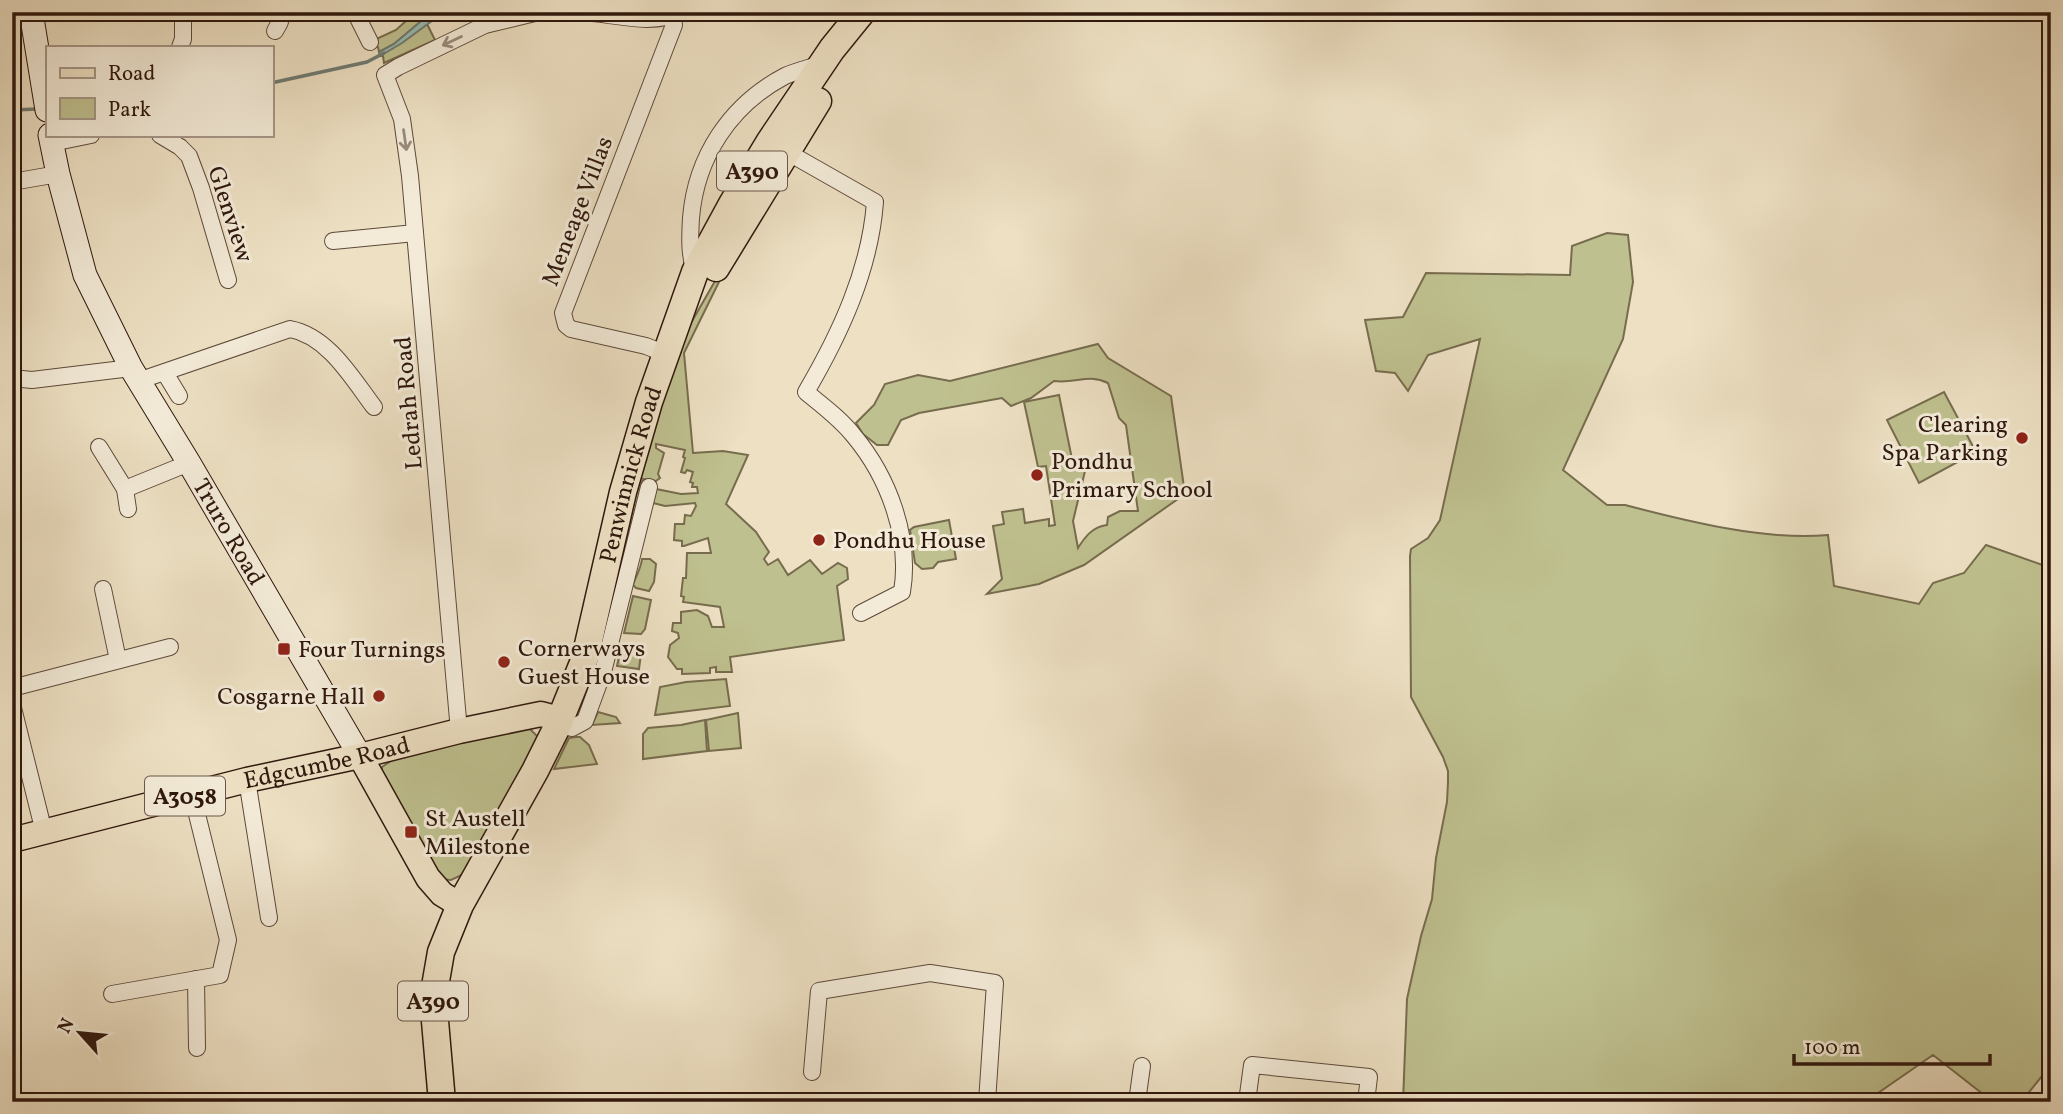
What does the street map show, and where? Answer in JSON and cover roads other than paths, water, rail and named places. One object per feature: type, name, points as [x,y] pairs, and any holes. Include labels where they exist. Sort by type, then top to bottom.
[{"type":"highway","name":"Penwinnick Road","points":[[668,349],[822,64],[862,12]]},
{"type":"highway","name":"Penwinnick Road","points":[[460,905],[535,771],[608,607],[623,492],[649,402],[695,272],[732,204],[779,147],[854,44],[869,12]]},
{"type":"highway","name":"A390","points":[[442,1102],[433,999],[440,952],[460,905]]},
{"type":"main road","points":[[31,12],[46,104]]},
{"type":"main road","name":"Truro Road","points":[[51,139],[85,275],[134,375],[189,463],[428,878],[442,894],[460,905]]},
{"type":"main road","name":"Edgcumbe Road","points":[[12,840],[247,780],[459,731],[541,714],[559,722]]},
{"type":"street","points":[[180,46],[183,12]]},
{"type":"street","points":[[275,31],[280,22],[278,12]]},
{"type":"street","points":[[355,12],[370,42]]},
{"type":"street","name":"Ledrah Road","points":[[459,731],[415,233],[402,119],[385,75],[485,25],[539,12]]},
{"type":"street","points":[[581,12],[646,18],[676,14]]},
{"type":"street","name":"Meneage Villas","points":[[668,349],[571,329],[566,325],[562,313],[676,14]]},
{"type":"street","points":[[695,272],[690,232],[692,203],[699,174],[712,144],[729,121],[762,91],[787,76],[822,64]]},
{"type":"street","points":[[51,139],[81,136]]},
{"type":"street","name":"Glenview","points":[[162,136],[180,147],[188,156],[201,188],[228,279]]},
{"type":"street","points":[[779,147],[875,202],[868,250],[856,289],[835,338],[806,392],[840,421],[870,457],[891,499],[905,551],[902,592],[861,613]]},
{"type":"street","points":[[12,181],[58,174]]},
{"type":"street","points":[[333,241],[415,233]]},
{"type":"street","points":[[12,378],[32,380],[165,373],[290,329],[312,337],[325,348],[340,362],[374,407]]},
{"type":"street","points":[[165,373],[179,396]]},
{"type":"street","points":[[99,447],[125,489],[128,509]]},
{"type":"street","points":[[125,489],[189,463]]},
{"type":"street","name":"Penwinnick Road","points":[[608,607],[649,487]]},
{"type":"street","points":[[103,589],[118,660]]},
{"type":"street","points":[[12,688],[170,647]]},
{"type":"street","points":[[12,704],[44,832]]},
{"type":"street","points":[[247,780],[269,918]]},
{"type":"street","points":[[112,994],[220,975],[228,940],[192,794]]},
{"type":"street","points":[[812,1072],[819,991],[930,973],[995,983],[987,1102]]},
{"type":"street","points":[[196,979],[197,1048]]},
{"type":"street","points":[[1247,1102],[1252,1065],[1369,1077],[1366,1102]]},
{"type":"street","points":[[1137,1102],[1142,1066]]},
{"type":"water","points":[[432,12],[444,12],[380,56],[379,52],[394,44]]},
{"type":"waterway","points":[[273,83],[367,62],[384,53]]},
{"type":"waterway","points":[[12,110],[38,109]]},
{"type":"place","name":"Clearing Spa Parking","points":[[2022,438]]},
{"type":"place","name":"Pondhu Primary School","points":[[1037,475]]},
{"type":"place","name":"Pondhu House","points":[[819,540]]},
{"type":"place","name":"Four Turnings","points":[[284,649]]},
{"type":"place","name":"Cornerways Guest House","points":[[504,662]]},
{"type":"place","name":"Cosgarne Hall","points":[[379,696]]},
{"type":"place","name":"St Austell Milestone","points":[[411,832]]}]
